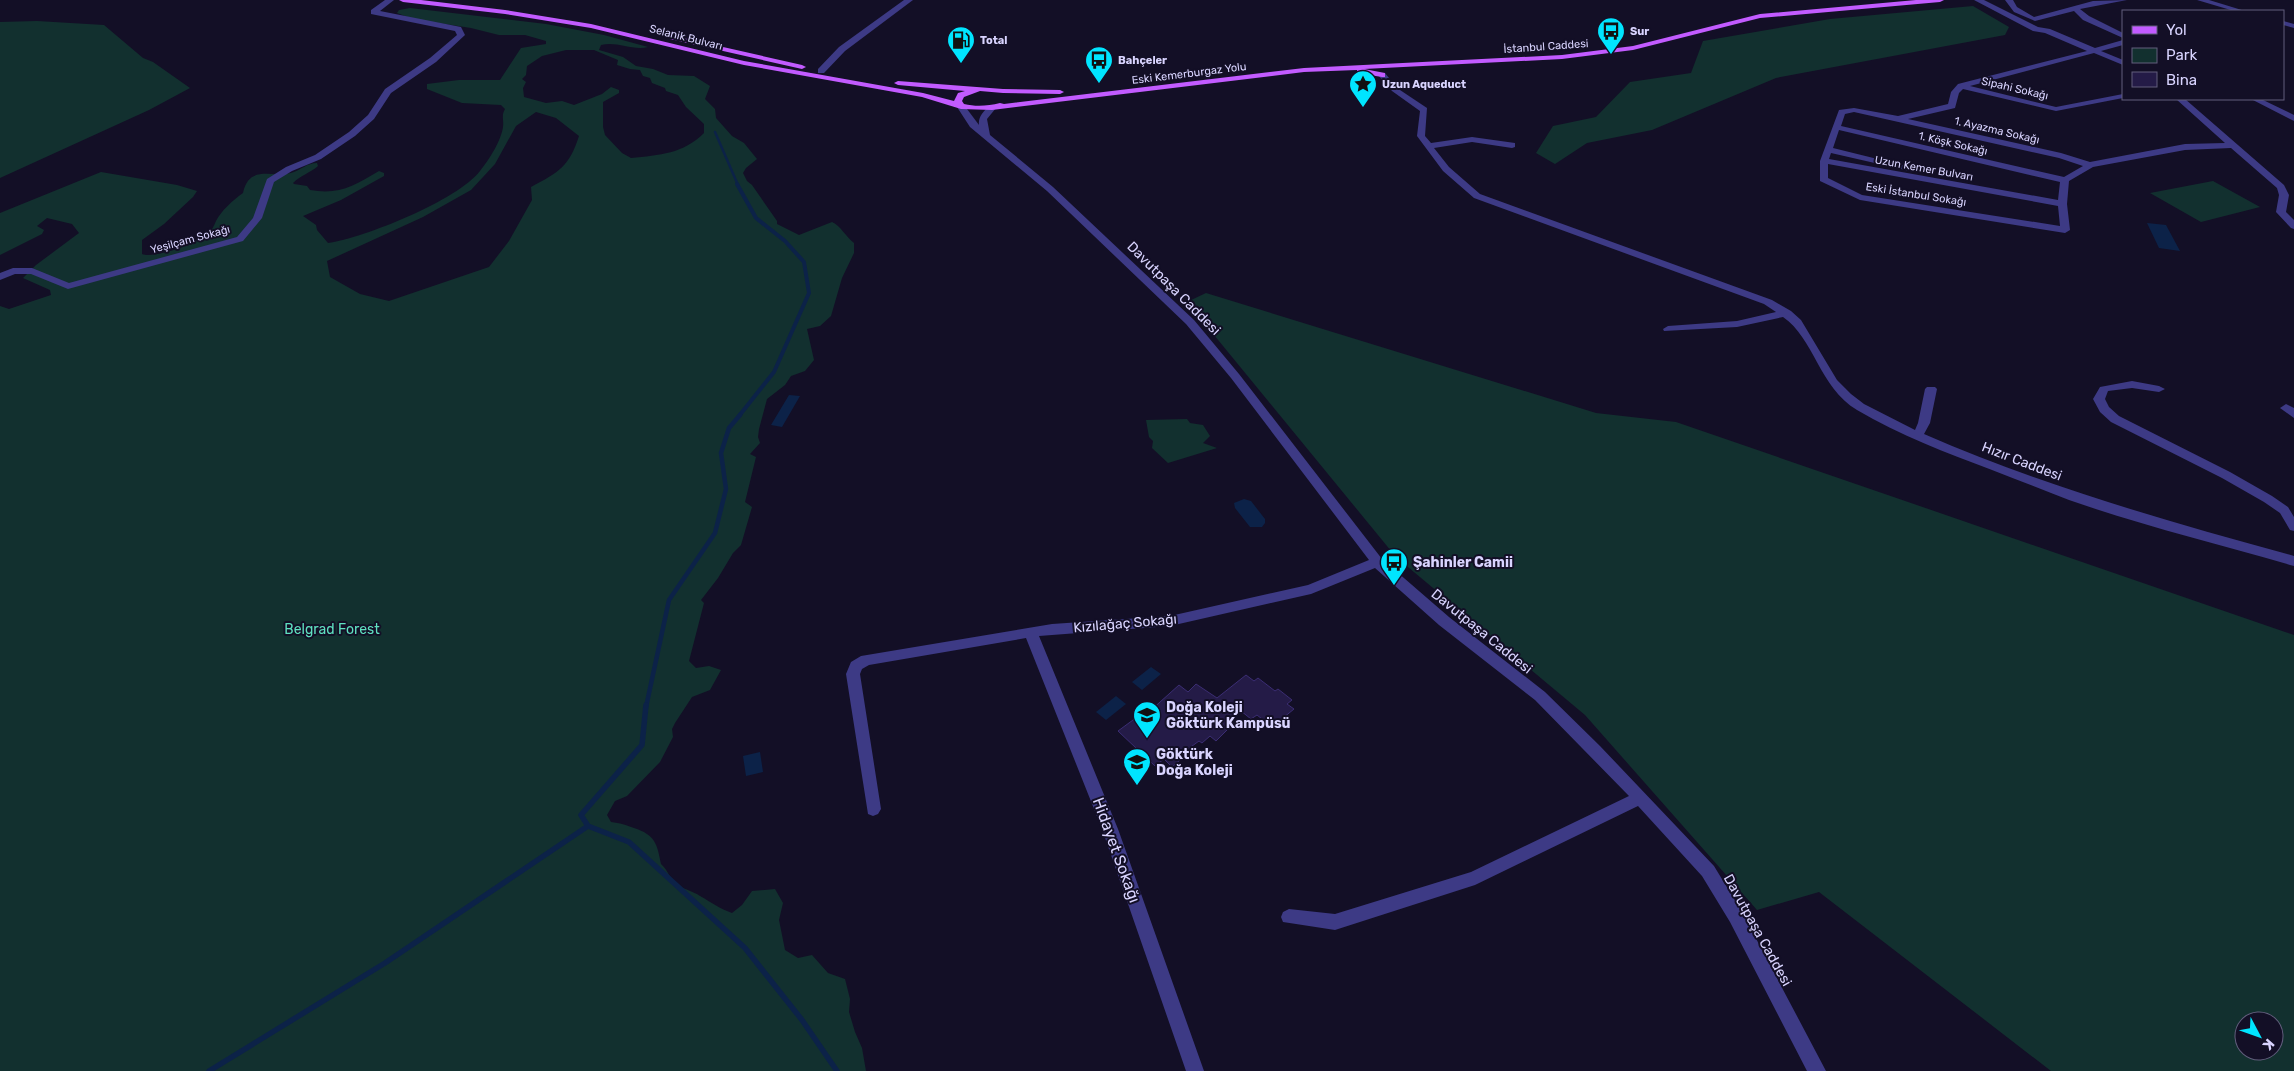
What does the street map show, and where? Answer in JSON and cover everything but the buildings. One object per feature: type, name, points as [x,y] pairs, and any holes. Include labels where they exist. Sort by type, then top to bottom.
[{"type":"main road","name":"Selanik Bulvarı","points":[[403,0],[514,13],[591,26],[744,64],[915,94],[961,107],[975,109],[992,108]]},
{"type":"main road","name":"Selanik Bulvarı","points":[[456,0],[534,9],[624,25],[755,54],[821,72],[915,85],[973,89]]},
{"type":"main road","name":"İstanbul Caddesi","points":[[1376,62],[1576,53],[1630,45],[1714,23],[1769,13],[1880,0]]},
{"type":"main road","name":"İstanbul Caddesi","points":[[1388,65],[1562,57],[1601,53],[1633,48],[1769,13],[1940,0]]},
{"type":"main road","points":[[1376,62],[1382,75]]},
{"type":"main road","name":"Eski Kemerburgaz Yolu","points":[[992,108],[1376,62]]},
{"type":"main road","name":"Eski Kemerburgaz Yolu","points":[[973,89],[1057,92],[1315,63],[1376,62],[1388,65]]},
{"type":"main road","points":[[1382,75],[1388,65]]},
{"type":"main road","points":[[1304,70],[1361,71],[1382,75]]},
{"type":"main road","points":[[961,107],[959,98],[965,92],[973,89]]},
{"type":"main road","points":[[992,108],[1000,105],[1006,98],[1003,91]]},
{"type":"street","name":"Yeşilçam Sokağı","points":[[0,277],[13,271],[32,271],[68,286],[240,239],[257,223],[262,214],[270,181],[289,169],[318,157],[352,134],[370,117],[388,91],[433,60],[461,35],[458,29],[374,12],[390,0]]},
{"type":"street","points":[[821,72],[842,50],[909,0]]},
{"type":"street","points":[[1978,0],[2036,29],[2047,31],[2122,63]]},
{"type":"street","points":[[2009,0],[2010,5],[2018,11],[2047,25],[2047,31]]},
{"type":"street","points":[[2035,19],[2074,7],[2123,0]]},
{"type":"street","points":[[2201,0],[2237,10]]},
{"type":"street","points":[[2074,7],[2086,18],[2122,36]]},
{"type":"street","points":[[1824,161],[1842,112],[1854,110],[1898,119],[1952,106],[1955,92],[1961,86],[2058,62],[2122,42]]},
{"type":"street","points":[[1382,75],[1391,88],[1409,98],[1424,110],[1421,136],[1431,146],[1446,169],[1477,196],[1744,292],[1768,302],[1787,313]]},
{"type":"street","name":"Sipahi Sokağı","points":[[1961,86],[2056,109],[2122,96]]},
{"type":"street","points":[[2181,100],[2275,180],[2289,195],[2281,212],[2294,226]]},
{"type":"street","points":[[2257,100],[2294,118]]},
{"type":"street","name":"Davutpaşa Caddesi","points":[[961,107],[973,125],[986,134],[1082,218],[1190,322],[1236,376],[1377,562],[1444,621],[1540,696],[1595,750],[1708,871],[1724,896],[1817,1071]]},
{"type":"street","points":[[986,134],[981,122],[982,116],[992,108]]},
{"type":"street","name":"1. Ayazma Sokağı","points":[[1898,119],[2061,156],[2090,165]]},
{"type":"street","name":"1. Köşk Sokağı","points":[[1836,127],[2065,180]]},
{"type":"street","points":[[1431,146],[1445,142],[1486,139],[1512,144]]},
{"type":"street","points":[[2065,180],[2090,165],[2185,147],[2234,145]]},
{"type":"street","name":"Uzun Kemer Bulvarı","points":[[1828,150],[2021,196]]},
{"type":"street","name":"Uzun Kemer Bulvarı","points":[[1824,161],[2062,204]]},
{"type":"street","name":"Eski İstanbul Sokağı","points":[[1824,161],[1824,179],[1860,197],[2065,230],[2062,204],[2065,180]]},
{"type":"street","points":[[1668,329],[1737,324],[1787,313]]},
{"type":"street","name":"Hızır Caddesi","points":[[1787,313],[1797,322],[1833,382],[1860,407],[1918,435],[2074,496],[2130,515],[2294,561]]},
{"type":"street","points":[[2159,389],[2136,384],[2122,384],[2104,388],[2099,399],[2104,409],[2115,419],[2226,475],[2284,510],[2294,527]]},
{"type":"street","points":[[1918,435],[1924,423],[1931,389]]},
{"type":"street","name":"Kızılağaç Sokağı","points":[[872,809],[853,674],[856,666],[866,660],[1030,632],[1170,621],[1311,589],[1377,562]]},
{"type":"street","name":"Hidayet Sokağı","points":[[1030,632],[1110,829],[1195,1071]]},
{"type":"street","points":[[1289,918],[1335,922],[1475,878],[1640,798]]},
{"type":"green space","points":[[1973,6],[2009,27],[2005,35],[1776,78],[1652,130],[1587,143],[1555,164],[1536,153],[1553,126],[1596,117],[1630,82],[1691,73],[1703,41],[1830,19]]},
{"type":"green space","name":"Belgrad Forest","points":[[410,8],[546,24],[604,35],[648,47],[637,48],[607,44],[601,45],[599,50],[623,57],[636,66],[653,69],[668,75],[694,76],[710,86],[705,99],[715,109],[716,118],[732,136],[744,143],[757,159],[743,173],[777,221],[777,224],[799,235],[832,222],[854,243],[854,253],[842,278],[831,316],[820,326],[807,329],[814,360],[805,371],[791,376],[785,385],[767,399],[759,429],[758,437],[760,443],[750,454],[756,457],[745,502],[752,507],[741,545],[733,553],[718,578],[701,600],[704,603],[689,661],[696,668],[709,666],[721,670],[710,690],[692,697],[672,729],[673,737],[660,762],[627,796],[615,801],[607,815],[611,822],[634,828],[651,837],[658,850],[661,864],[675,883],[732,913],[742,905],[752,891],[775,889],[783,903],[779,920],[785,950],[798,958],[812,955],[828,973],[845,979],[850,999],[849,1012],[862,1048],[866,1071],[0,1071],[0,306],[9,309],[51,295],[50,290],[23,278],[36,265],[79,233],[72,224],[47,218],[37,226],[44,230],[42,234],[0,255],[0,213],[101,172],[177,185],[197,191],[164,224],[142,240],[142,254],[148,255],[176,249],[203,238],[213,228],[221,213],[243,193],[250,178],[262,174],[291,173],[313,163],[317,163],[318,166],[296,180],[294,184],[307,186],[310,190],[330,191],[354,185],[379,171],[384,173],[384,176],[341,200],[303,216],[316,225],[317,230],[328,243],[344,240],[386,226],[432,205],[469,182],[480,171],[500,138],[505,109],[501,105],[462,103],[427,89],[427,84],[459,80],[500,80],[521,48],[546,44],[546,41],[525,35],[499,35],[471,28],[413,19],[397,13],[399,10]],"holes":[[[566,50],[594,50],[618,60],[617,65],[640,70],[643,76],[650,78],[652,83],[678,95],[686,107],[704,124],[704,133],[696,140],[679,149],[661,154],[631,158],[622,153],[605,135],[603,127],[603,102],[619,93],[619,90],[611,87],[602,94],[574,105],[562,101],[546,103],[524,97],[523,88],[526,82],[522,79],[526,75],[527,66],[542,56]],[[536,112],[556,118],[579,136],[567,162],[549,177],[531,187],[532,200],[509,241],[489,267],[389,301],[360,294],[330,277],[327,261],[423,217],[471,190],[495,164],[516,126]]]},
{"type":"green space","points":[[37,21],[104,25],[143,58],[153,62],[190,88],[149,110],[0,178],[0,22]]},
{"type":"green space","points":[[2213,181],[2260,207],[2201,222],[2150,193]]},
{"type":"green space","points":[[1206,293],[1596,413],[1676,422],[2294,635],[2294,1071],[2051,1071],[1819,892],[1757,910],[1585,715],[1396,557],[1187,302]]},
{"type":"green space","points":[[1187,419],[1190,423],[1203,425],[1210,436],[1203,443],[1217,448],[1168,463],[1152,448],[1153,441],[1149,437],[1146,420]]},
{"type":"water","points":[[2147,223],[2166,225],[2180,251],[2159,248]]},
{"type":"water","points":[[789,395],[800,396],[782,427],[771,425]]},
{"type":"water","points":[[1244,499],[1251,501],[1265,519],[1262,527],[1250,527],[1235,508],[1234,503]]},
{"type":"water","points":[[1151,667],[1161,674],[1142,690],[1132,682]]},
{"type":"water","points":[[1116,696],[1126,704],[1106,720],[1096,712]]},
{"type":"water","points":[[760,752],[763,772],[746,776],[743,756]]},
{"type":"waterway","points":[[715,132],[738,185]]},
{"type":"waterway","points":[[737,184],[756,218],[785,241],[804,262],[809,293],[774,372],[739,416]]},
{"type":"waterway","points":[[646,707],[669,600],[715,533],[726,489],[721,453],[729,428],[740,415]]},
{"type":"waterway","points":[[588,826],[581,815],[642,745],[646,705]]},
{"type":"waterway","points":[[209,1071],[385,963],[588,826]]},
{"type":"waterway","points":[[588,826],[629,842],[745,948],[802,1020],[837,1071]]},
{"type":"place","name":"Sur","points":[[1611,55]]},
{"type":"place","name":"Total","points":[[961,64]]},
{"type":"place","name":"Bahçeler","points":[[1099,84]]},
{"type":"place","name":"Uzun Aqueduct","points":[[1363,108]]},
{"type":"place","name":"Şahinler Camii","points":[[1394,586]]},
{"type":"place","name":"Doğa Koleji Göktürk Kampüsü","points":[[1147,739]]},
{"type":"place","name":"Göktürk Doğa Koleji","points":[[1137,786]]}]
